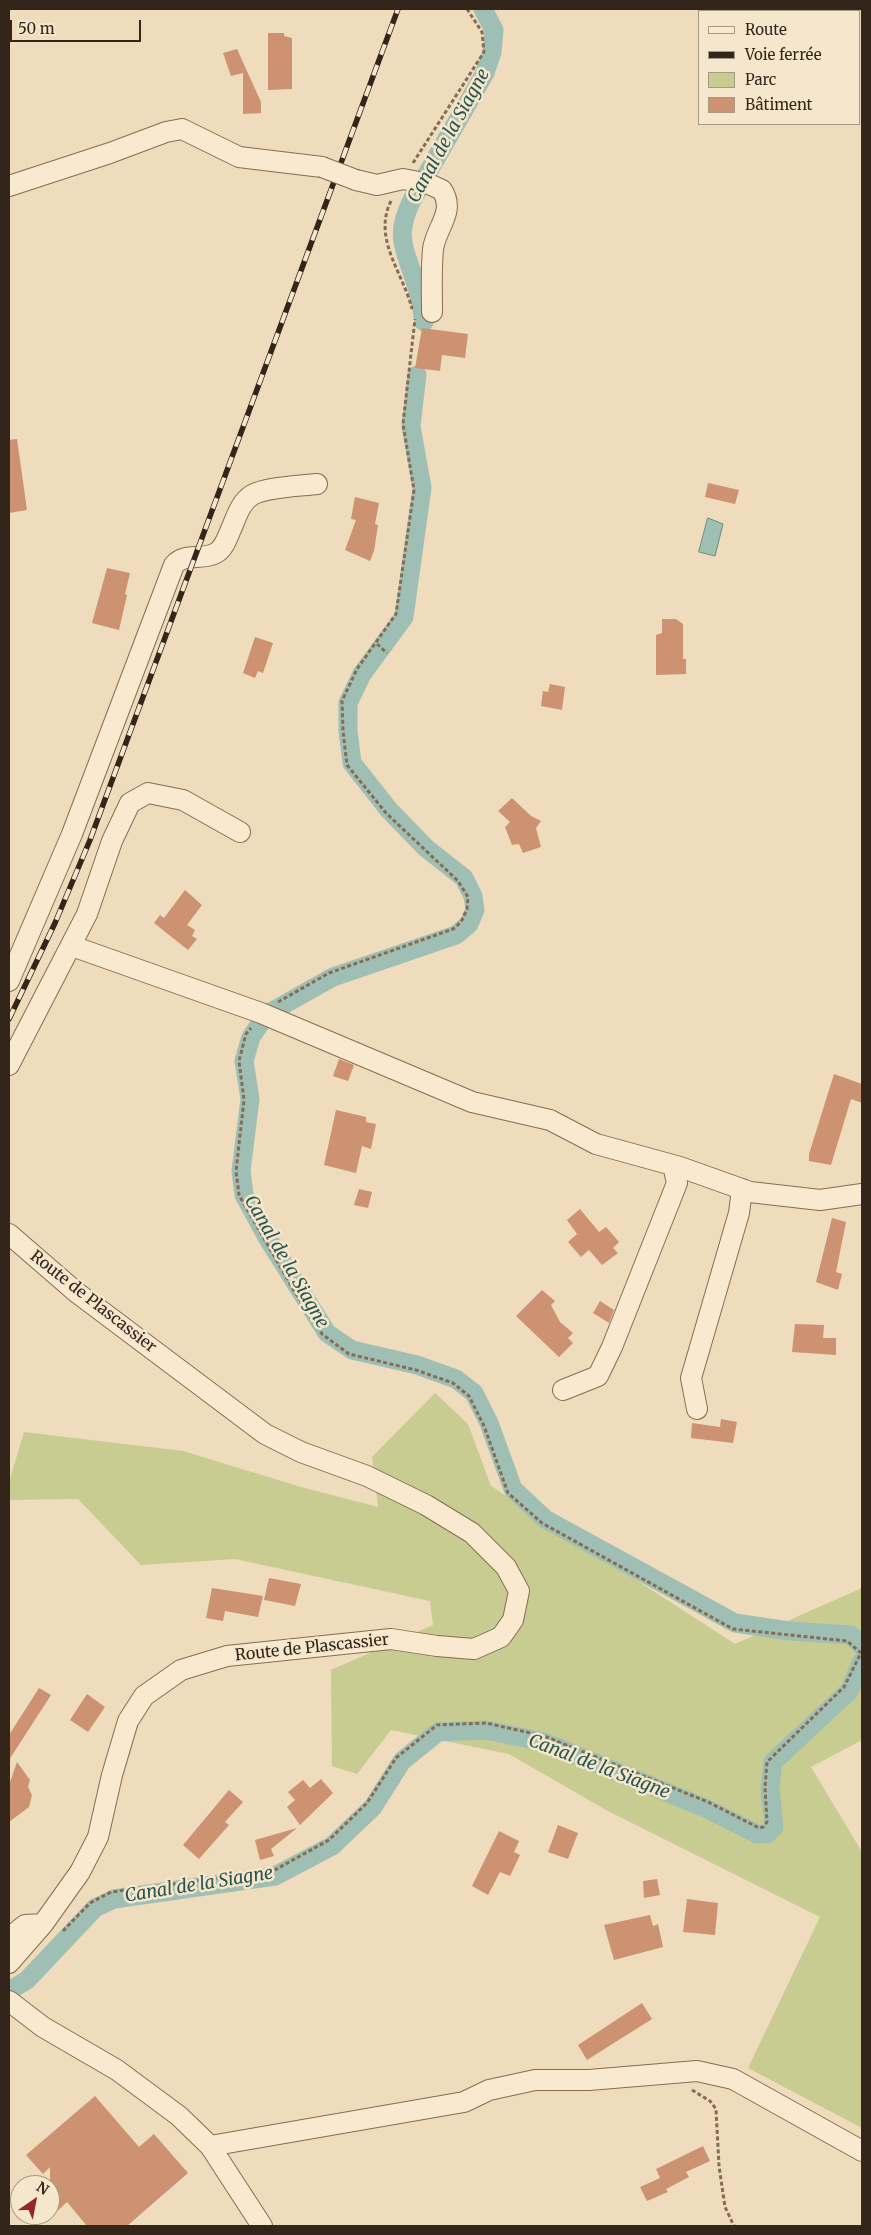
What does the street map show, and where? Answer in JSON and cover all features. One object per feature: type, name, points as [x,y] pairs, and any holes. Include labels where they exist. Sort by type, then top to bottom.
[{"type":"street","points":[[9,186],[110,153],[166,132],[182,129],[238,157],[322,167],[356,180],[377,185],[415,181],[442,190],[448,199],[445,217],[433,247],[432,312]]},
{"type":"street","points":[[9,981],[72,834],[174,565],[184,557],[208,556],[217,552],[228,537],[240,508],[253,495],[281,488],[317,484]]},
{"type":"street","points":[[9,1065],[87,914],[112,841],[130,803],[148,793],[183,800],[240,832]]},
{"type":"street","points":[[72,946],[261,1013],[472,1102],[550,1120],[596,1144],[673,1165],[750,1192],[820,1200],[862,1194]]},
{"type":"street","points":[[564,1390],[598,1376],[612,1347],[677,1183],[673,1165]]},
{"type":"street","points":[[697,1409],[691,1378],[739,1213],[742,1189]]},
{"type":"street","name":"Route de Plascassier","points":[[9,1234],[76,1292],[265,1434],[301,1452],[367,1476],[426,1505],[472,1533],[506,1567],[519,1591],[513,1620],[501,1637],[474,1649],[391,1639],[228,1656],[181,1670],[144,1696],[128,1721],[112,1775],[98,1837],[50,1930],[9,1963]]},
{"type":"street","points":[[9,1938],[25,1925],[50,1930]]},
{"type":"street","points":[[9,2001],[43,2028],[117,2070],[180,2116],[210,2146],[262,2226]]},
{"type":"street","points":[[210,2146],[464,2102],[489,2090],[536,2080],[623,2078],[697,2071],[733,2079],[862,2150]]},
{"type":"path","points":[[50,1930],[90,1903],[111,1892],[273,1871],[329,1840],[367,1804],[396,1758],[437,1725],[486,1723],[544,1736],[708,1802],[759,1828],[763,1827],[768,1822],[765,1787],[767,1762],[844,1687],[861,1653],[847,1641],[733,1629],[542,1523],[508,1493],[484,1426],[469,1396],[454,1383],[426,1373],[349,1354],[322,1334],[293,1289],[238,1195],[236,1171],[244,1100],[239,1061],[246,1034],[261,1013],[329,973],[453,929],[461,922],[467,909],[468,896],[458,881],[386,813],[347,765],[342,701],[357,669],[377,644],[396,614],[414,490],[403,424],[416,322],[409,295],[391,260],[386,234],[386,210],[415,181],[484,52],[482,32],[467,9]]},
{"type":"path","points":[[377,644],[387,653]]},
{"type":"path","points":[[660,2074],[710,2101],[716,2109],[719,2166],[725,2207],[734,2226]]},
{"type":"green space","points":[[435,1393],[468,1424],[491,1486],[735,1644],[862,1588],[862,1740],[811,1767],[862,1852],[862,2128],[748,2068],[820,1917],[606,1810],[509,1754],[391,1730],[357,1774],[332,1766],[331,1670],[433,1625],[430,1601],[235,1559],[141,1565],[78,1499],[9,1500],[9,1482],[24,1432],[183,1451],[301,1487],[378,1507],[372,1457]]},
{"type":"water","points":[[708,518],[723,524],[715,556],[699,552]]},
{"type":"building","points":[[268,33],[284,33],[284,36],[292,38],[292,89],[268,90]]},
{"type":"building","points":[[237,49],[261,102],[261,113],[243,114],[243,73],[231,76],[223,53]]},
{"type":"building","points":[[422,328],[468,334],[465,358],[442,355],[440,371],[415,368]]},
{"type":"building","points":[[17,439],[27,510],[9,513],[9,440]]},
{"type":"building","points":[[708,483],[739,490],[735,504],[705,497]]},
{"type":"building","points":[[355,497],[379,503],[375,524],[378,525],[374,551],[370,561],[345,550],[356,520],[351,519]]},
{"type":"building","points":[[107,568],[130,573],[119,630],[92,623]]},
{"type":"building","points":[[662,619],[676,619],[683,624],[683,659],[686,659],[686,674],[656,675],[656,635],[662,633]]},
{"type":"building","points":[[255,637],[273,643],[263,673],[258,671],[255,678],[243,673]]},
{"type":"building","points":[[550,684],[565,687],[562,710],[541,706],[543,691],[548,692]]},
{"type":"building","points":[[512,798],[531,816],[541,821],[536,828],[541,847],[523,853],[519,844],[512,845],[505,827],[510,822],[498,811]]},
{"type":"building","points":[[185,890],[202,905],[187,925],[195,930],[192,936],[197,939],[188,950],[154,923],[160,915],[164,918]]},
{"type":"building","points":[[339,1059],[354,1065],[348,1081],[333,1076]]},
{"type":"building","points":[[834,1074],[862,1084],[862,1103],[851,1099],[831,1165],[809,1161],[809,1154]]},
{"type":"building","points":[[336,1110],[366,1117],[366,1122],[376,1124],[371,1149],[362,1146],[356,1173],[324,1165]]},
{"type":"building","points":[[359,1189],[372,1192],[368,1208],[354,1205]]},
{"type":"building","points":[[580,1209],[599,1232],[606,1227],[619,1242],[613,1248],[618,1253],[602,1265],[589,1250],[581,1257],[568,1242],[577,1234],[567,1220]]},
{"type":"building","points":[[832,1218],[846,1222],[836,1272],[842,1274],[838,1290],[816,1282]]},
{"type":"building","points":[[542,1290],[555,1301],[551,1305],[560,1322],[573,1333],[568,1338],[573,1343],[559,1357],[516,1316]]},
{"type":"building","points":[[600,1301],[614,1310],[609,1323],[593,1313]]},
{"type":"building","points":[[795,1324],[824,1325],[823,1338],[836,1338],[836,1355],[792,1352]]},
{"type":"building","points":[[721,1419],[737,1422],[733,1443],[691,1438],[692,1423],[720,1427]]},
{"type":"building","points":[[269,1578],[301,1584],[295,1606],[264,1600]]},
{"type":"building","points":[[212,1588],[263,1596],[258,1617],[225,1611],[223,1621],[206,1618]]},
{"type":"building","points":[[39,1688],[51,1695],[9,1760],[9,1735]]},
{"type":"building","points":[[87,1694],[105,1707],[88,1732],[70,1720]]},
{"type":"building","points":[[17,1762],[30,1780],[28,1787],[32,1795],[29,1807],[9,1822],[9,1785]]},
{"type":"building","points":[[321,1779],[333,1793],[300,1825],[287,1807],[295,1800],[288,1792],[303,1780],[310,1788]]},
{"type":"building","points":[[229,1790],[243,1802],[225,1822],[229,1825],[199,1859],[183,1845]]},
{"type":"building","points":[[558,1825],[578,1833],[568,1859],[548,1852]]},
{"type":"building","points":[[297,1828],[271,1849],[274,1856],[260,1860],[255,1840]]},
{"type":"building","points":[[499,1831],[519,1841],[514,1852],[520,1855],[510,1876],[500,1872],[488,1895],[472,1886]]},
{"type":"building","points":[[657,1879],[660,1895],[644,1898],[643,1881]]},
{"type":"building","points":[[687,1899],[718,1903],[715,1935],[683,1932]]},
{"type":"building","points":[[650,1915],[653,1926],[658,1924],[663,1947],[614,1960],[604,1925]]},
{"type":"building","points":[[642,2003],[652,2019],[587,2060],[578,2045]]},
{"type":"building","points":[[95,2096],[139,2147],[154,2134],[188,2173],[127,2226],[87,2226],[67,2202],[60,2209],[60,2175],[50,2175],[50,2167],[43,2174],[26,2155]]},
{"type":"building","points":[[703,2146],[710,2161],[686,2172],[689,2177],[666,2189],[668,2192],[647,2201],[640,2187],[660,2178],[656,2169]]},
{"type":"waterway","name":"Canal de la Siagne","points":[[424,322],[417,287],[403,244],[403,225],[412,200],[485,73],[492,52],[494,30],[483,9]]},
{"type":"waterway","name":"Canal de la Siagne","points":[[269,1013],[333,977],[456,935],[469,924],[475,910],[473,896],[464,878],[426,848],[389,810],[352,763],[348,731],[348,703],[362,674],[404,617],[422,488],[411,426],[417,375]]},
{"type":"waterway","name":"Canal de la Siagne","points":[[264,1018],[251,1037],[244,1061],[250,1099],[241,1171],[244,1195],[268,1239],[327,1333],[352,1350],[417,1365],[456,1379],[474,1393],[489,1423],[513,1489],[545,1519],[735,1623],[789,1631],[851,1635],[862,1646]]},
{"type":"waterway","name":"Canal de la Siagne","points":[[9,1991],[27,1980],[95,1908],[114,1899],[275,1876],[332,1846],[373,1807],[402,1761],[438,1732],[486,1730],[544,1742],[705,1808],[757,1834],[767,1834],[774,1827],[770,1788],[773,1762],[849,1691],[862,1661]]},
{"type":"railway","points":[[9,1019],[55,923],[90,840],[398,9]]}]
